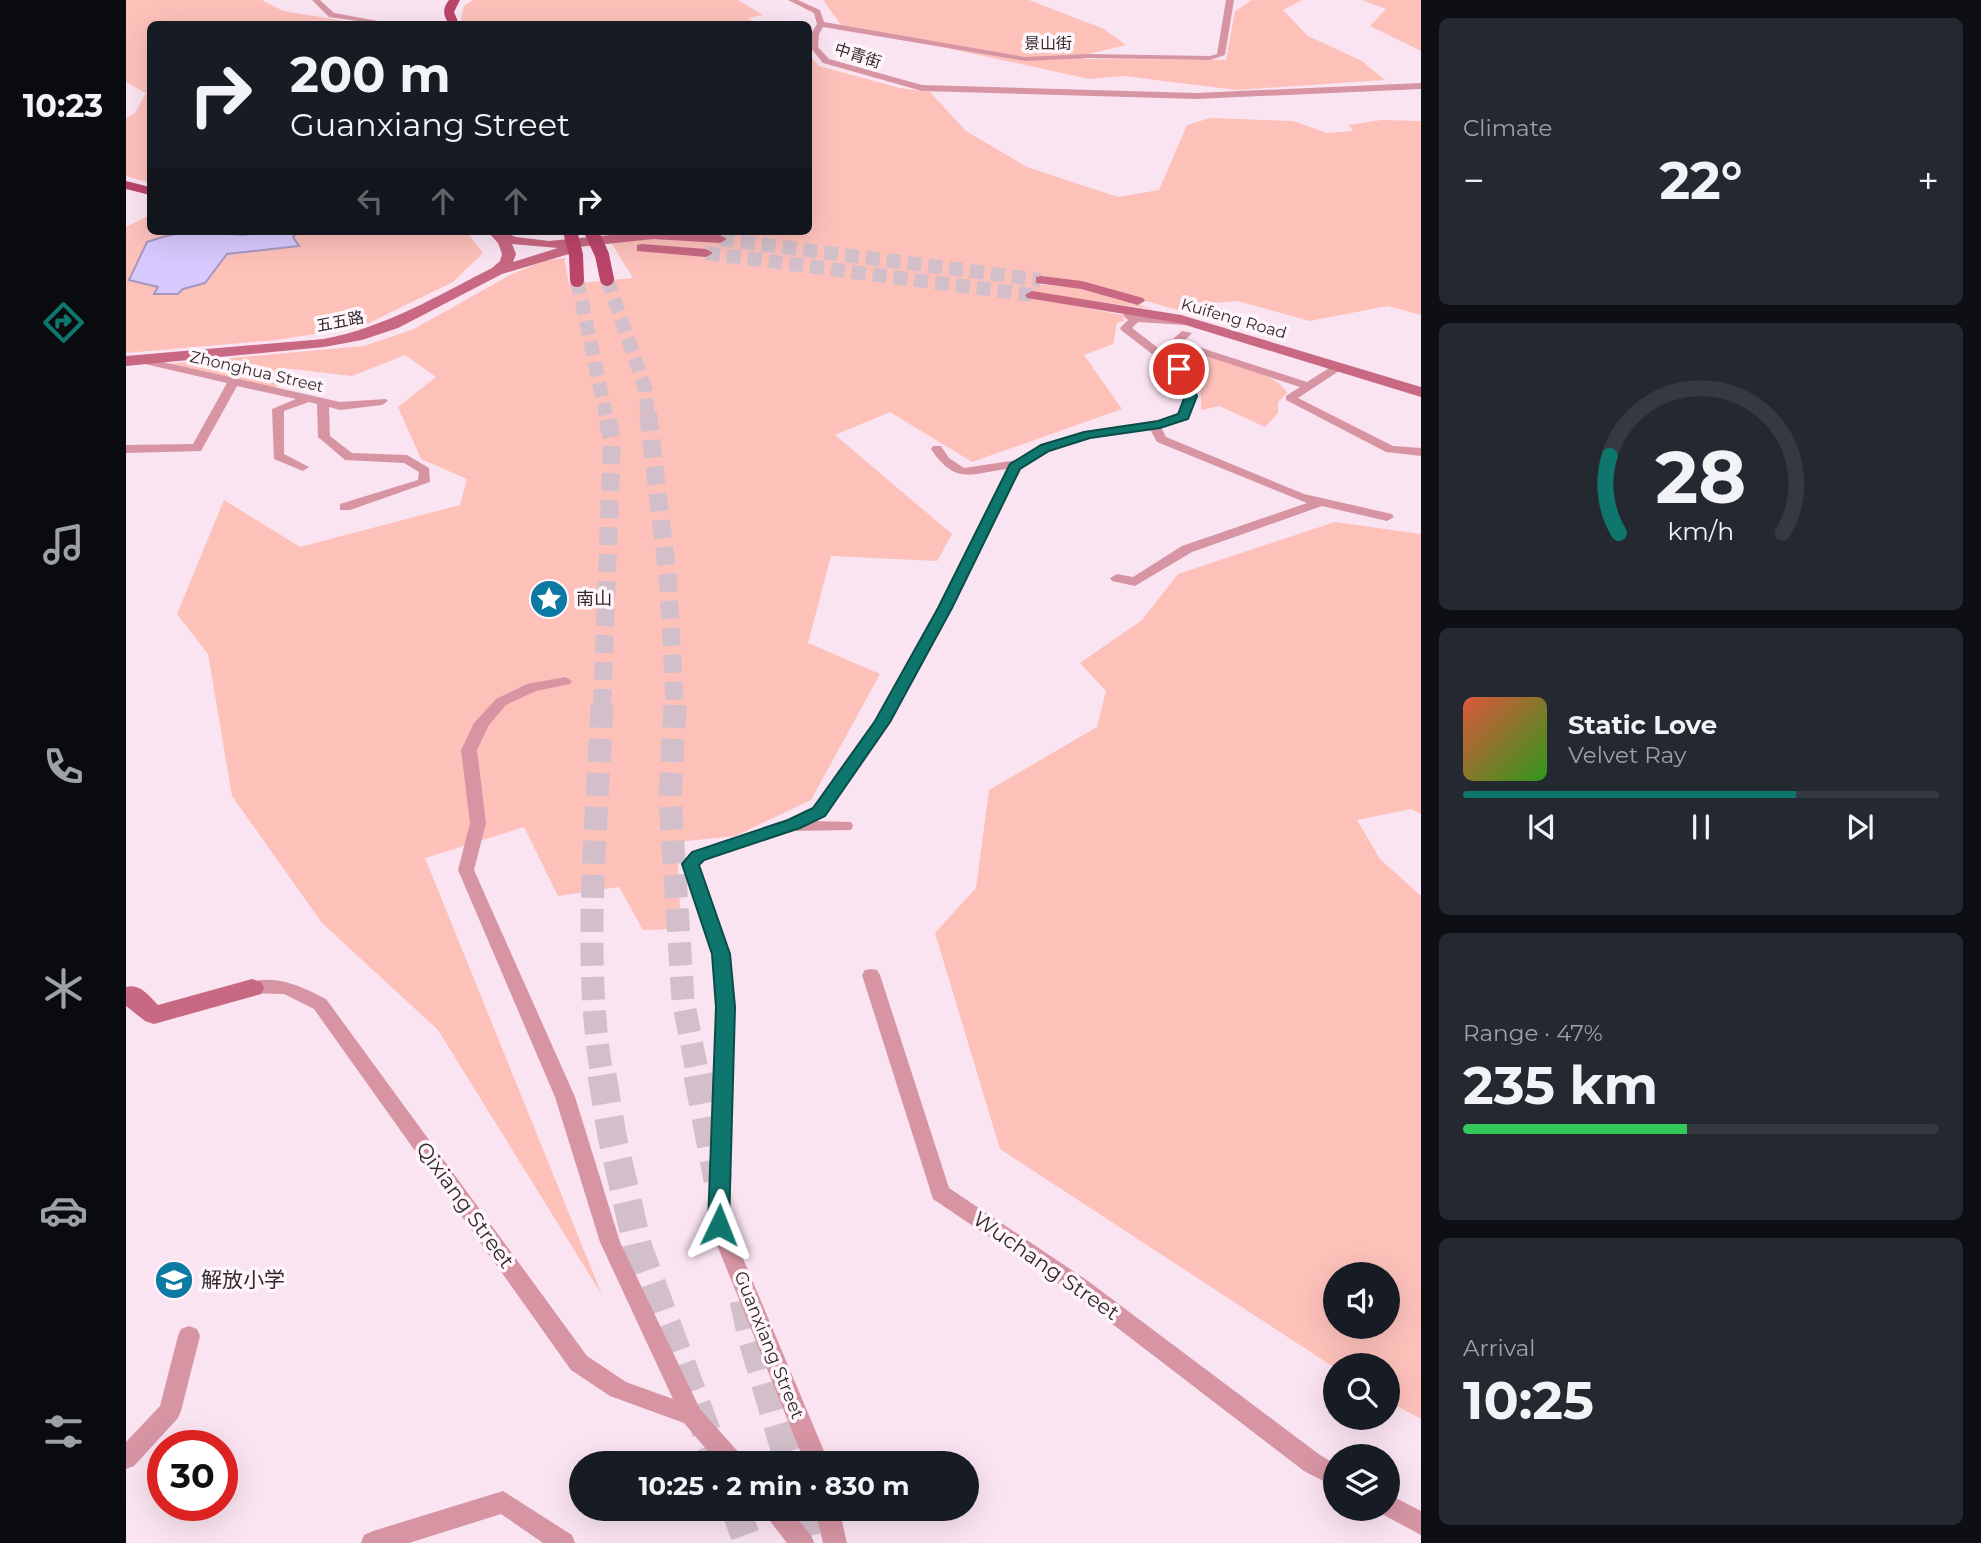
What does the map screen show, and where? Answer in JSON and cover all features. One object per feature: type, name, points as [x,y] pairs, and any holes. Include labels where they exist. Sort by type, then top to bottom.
[{"type":"main road","points":[[452,21],[448,9],[455,0]]},
{"type":"main road","points":[[126,186],[147,190]]},
{"type":"main road","points":[[126,192],[147,196]]},
{"type":"main road","points":[[593,235],[603,255],[607,279]]},
{"type":"main road","points":[[494,236],[512,251],[546,249],[565,242]]},
{"type":"main road","points":[[494,236],[706,253]]},
{"type":"main road","points":[[494,236],[494,267],[565,242],[647,236],[720,239]]},
{"type":"main road","points":[[565,242],[576,255],[577,280]]},
{"type":"main road","name":"五五路","points":[[130,358],[309,345],[357,337],[393,325],[494,267],[506,263],[512,251]]},
{"type":"main road","name":"Kuifeng Road","points":[[1041,280],[1082,285],[1113,293],[1421,390]]},
{"type":"main road","name":"Kuifeng Road","points":[[1032,295],[1191,328],[1421,390]]},
{"type":"main road","points":[[128,993],[154,1015],[252,988]]},
{"type":"street","points":[[316,0],[332,15],[371,21]]},
{"type":"street","name":"中青街","points":[[792,0],[817,12],[821,24],[815,34],[814,47],[826,61],[922,88],[1196,96],[1421,86]]},
{"type":"street","name":"景山街","points":[[821,24],[1025,58],[1210,58],[1221,55],[1230,0]]},
{"type":"street","name":"Guanxiang Street","points":[[812,1451],[719,1225],[726,1007],[721,954],[691,864],[698,856],[819,812],[883,722],[945,608],[1015,466],[1045,448],[1088,435],[1154,425],[1183,417],[1191,396],[1179,369],[1125,328],[1128,314]]},
{"type":"street","points":[[1191,328],[1179,339],[1182,345],[1308,386]]},
{"type":"street","name":"Zhonghua Street","points":[[130,358],[340,407],[382,401]]},
{"type":"street","points":[[1338,367],[1290,398],[1390,449],[1421,452]]},
{"type":"street","points":[[126,449],[197,448],[233,383]]},
{"type":"street","points":[[303,467],[278,456],[278,409],[307,399]]},
{"type":"street","points":[[323,403],[324,437],[349,457],[407,459],[425,471],[424,482],[345,507]]},
{"type":"street","points":[[1154,425],[1161,439],[1300,498],[1387,517]]},
{"type":"street","points":[[937,449],[945,460],[962,472],[1020,463]]},
{"type":"street","points":[[1117,578],[1135,582],[1187,548],[1321,502]]},
{"type":"street","points":[[565,681],[532,687],[502,702],[482,723],[469,750],[478,823],[466,870],[565,1097],[610,1242],[692,1416],[723,1451]]},
{"type":"street","points":[[783,827],[845,826]]},
{"type":"street","name":"Wuchang Street","points":[[871,975],[940,1193],[1080,1287],[1323,1469]]},
{"type":"street","name":"Qixiang Street","points":[[252,988],[286,987],[320,1004],[579,1363],[618,1389],[692,1416]]},
{"type":"street","points":[[126,1458],[170,1411],[189,1336]]},
{"type":"street","points":[[373,1543],[503,1502],[563,1543]]},
{"type":"street","points":[[1400,1512],[1421,1524]]},
{"type":"street","points":[[783,1521],[802,1543]]},
{"type":"street","points":[[830,1521],[835,1543]]},
{"type":"shaded area","points":[[126,0],[262,0],[283,11],[345,21],[147,21],[147,182],[126,176],[126,118],[135,113],[146,93],[126,82]]},
{"type":"shaded area","points":[[473,0],[738,0],[763,15],[748,18],[754,21],[461,21],[464,6]]},
{"type":"shaded area","points":[[823,0],[1029,0],[1104,29],[1126,45],[1080,56],[1085,59],[1226,60],[1235,11],[1252,0],[1302,0],[1283,10],[1308,36],[1362,61],[1385,80],[1236,90],[1124,76],[1089,79],[841,25]]},
{"type":"shaded area","points":[[1362,0],[1421,0],[1421,51],[1370,26],[1386,9]]},
{"type":"shaded area","points":[[812,58],[819,66],[900,88],[930,92],[966,131],[1027,167],[1118,197],[1159,190],[1187,125],[1210,118],[1293,121],[1327,133],[1353,131],[1349,125],[1381,120],[1421,121],[1421,315],[1388,306],[1309,321],[1238,301],[1201,304],[1188,313],[1087,284],[1037,278],[1035,284],[1077,288],[1154,309],[1030,293],[1026,297],[1123,315],[1124,321],[1117,323],[1113,344],[1084,355],[1122,409],[972,462],[890,412],[835,435],[952,534],[937,561],[831,556],[808,643],[880,674],[811,800],[735,836],[677,842],[681,929],[643,930],[619,887],[558,896],[524,827],[425,858],[602,1295],[438,1030],[322,923],[232,796],[208,654],[177,614],[224,500],[300,547],[460,505],[467,479],[421,459],[398,407],[436,377],[405,355],[352,376],[283,368],[276,389],[167,364],[364,346],[414,329],[510,275],[543,261],[564,258],[569,284],[633,278],[606,235],[812,235]]},
{"type":"shaded area","points":[[147,216],[147,235],[469,235],[483,253],[453,282],[361,327],[276,340],[126,353],[126,227]]},
{"type":"shaded area","points":[[169,235],[296,235],[293,237],[299,246],[227,254],[205,283],[183,289],[178,294],[154,294],[158,287],[129,280],[147,242]]},
{"type":"shaded area","points":[[1189,351],[1243,366],[1271,378],[1287,393],[1278,402],[1278,413],[1265,427],[1219,406],[1201,410],[1198,379],[1178,356]]},
{"type":"shaded area","points":[[1335,522],[1421,534],[1421,814],[1411,809],[1357,820],[1380,859],[1421,896],[1421,1419],[1400,1408],[1400,1353],[1323,1353],[1323,1360],[1000,1149],[935,933],[976,888],[989,790],[1097,727],[1106,691],[1080,663],[1142,620],[1178,574]]},
{"type":"tunnel","points":[[720,239],[1041,280]]},
{"type":"tunnel","points":[[706,253],[1032,295]]},
{"type":"tunnel","points":[[607,279],[645,388],[648,415]]},
{"type":"tunnel","points":[[577,280],[606,415]]},
{"type":"tunnel","points":[[602,707],[612,440],[606,413]]},
{"type":"tunnel","points":[[648,413],[668,580],[675,706]]},
{"type":"tunnel","points":[[602,705],[592,938],[596,1031],[602,1076]]},
{"type":"tunnel","points":[[675,706],[670,799],[683,1000],[698,1076]]},
{"type":"tunnel","points":[[602,1075],[612,1136],[638,1248],[714,1451]]},
{"type":"tunnel","points":[[698,1075],[718,1180]]},
{"type":"tunnel","points":[[744,1300],[785,1451]]},
{"type":"tunnel","points":[[740,1521],[748,1543]]},
{"type":"tunnel","points":[[807,1521],[813,1543]]},
{"type":"place","name":"南山","points":[[549,599]]},
{"type":"place","name":"解放小学","points":[[174,1280]]},
{"type":"route","points":[[719,1225],[726,1007],[721,954],[691,864],[698,856],[794,824],[819,812],[883,722],[945,608],[1015,466],[1045,448],[1088,435],[1160,424],[1183,417],[1191,396],[1179,369]]}]
